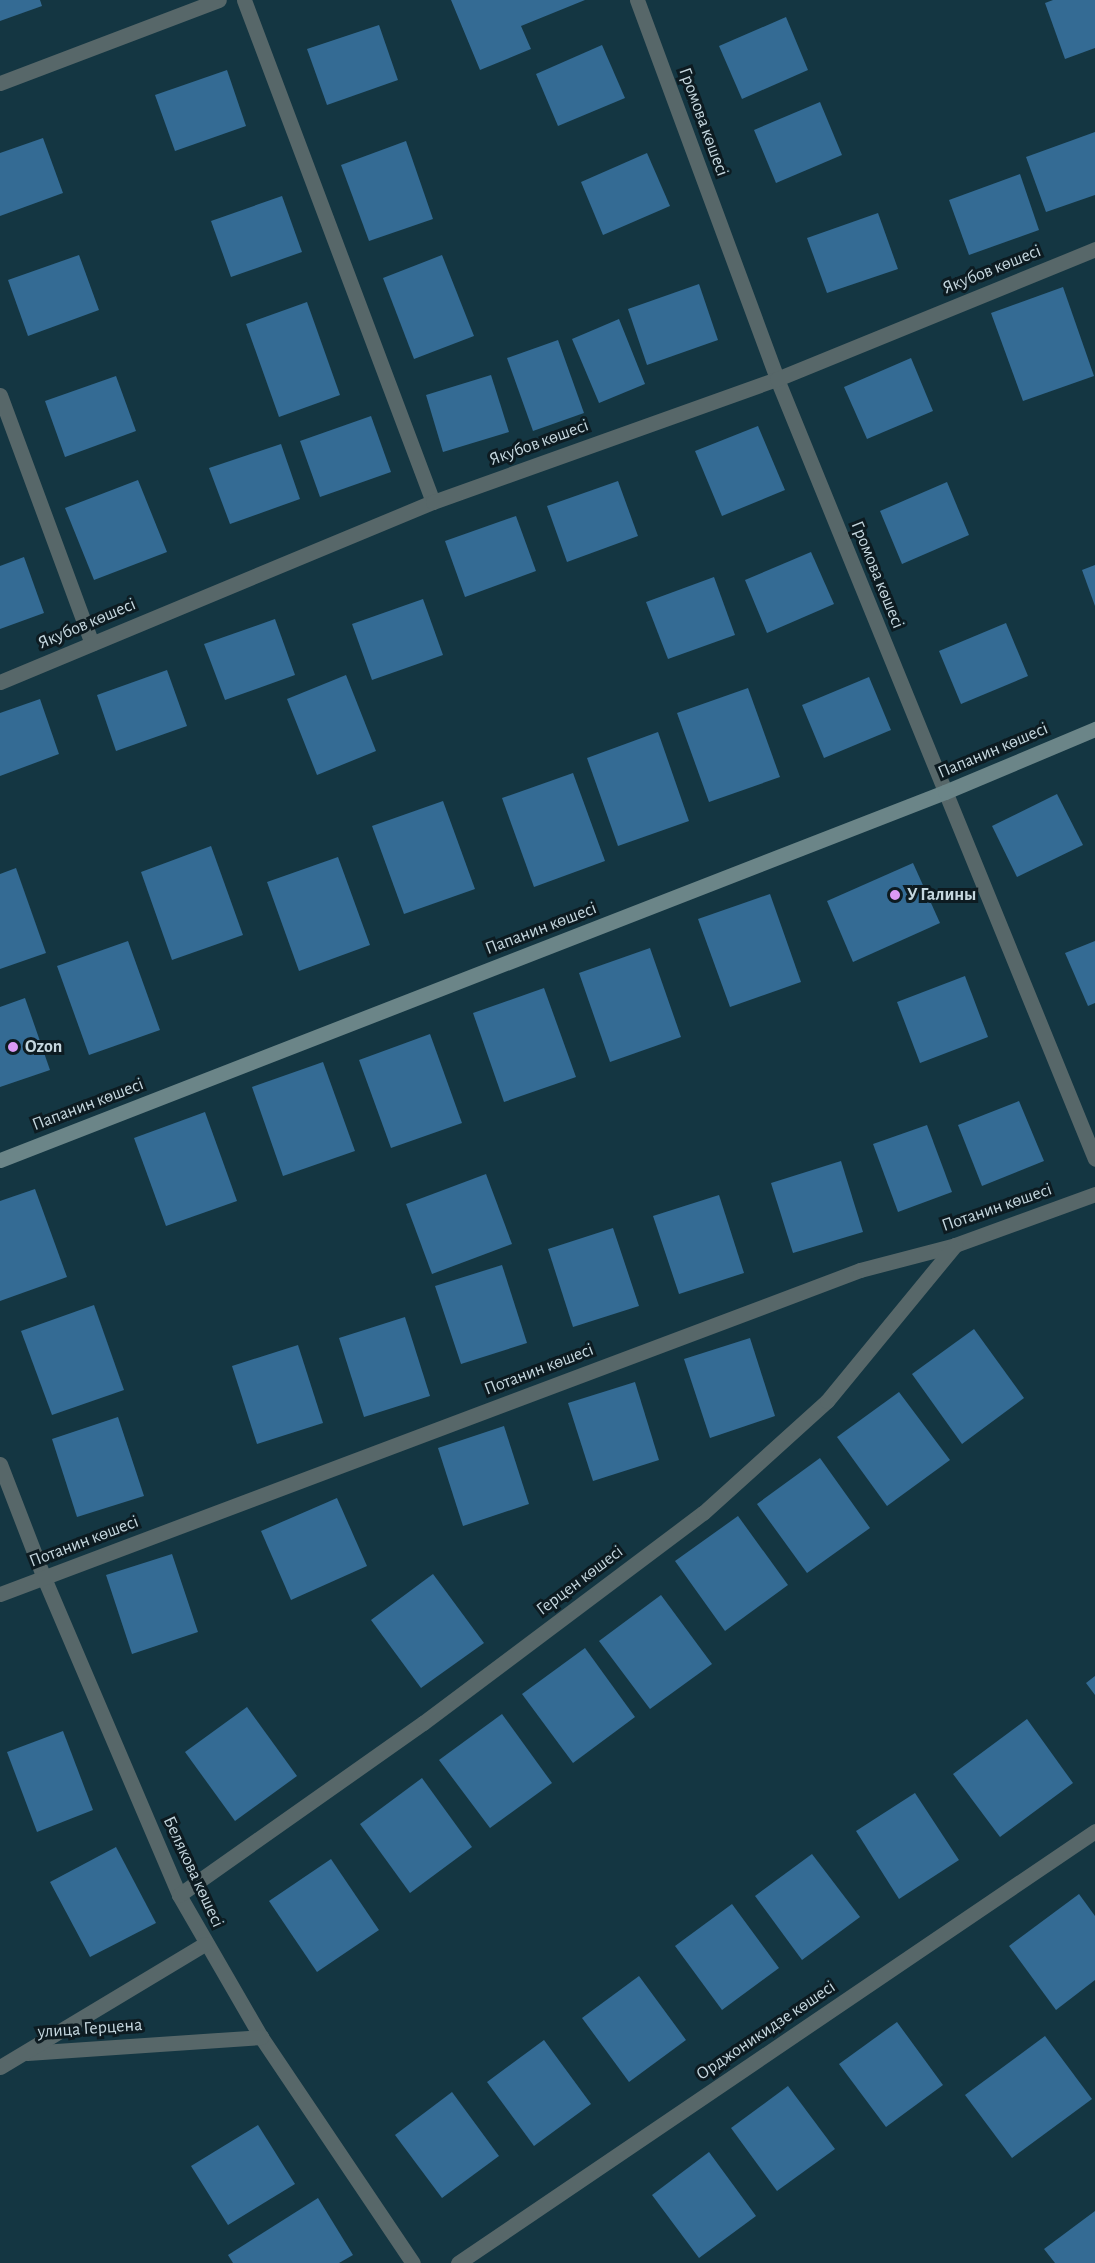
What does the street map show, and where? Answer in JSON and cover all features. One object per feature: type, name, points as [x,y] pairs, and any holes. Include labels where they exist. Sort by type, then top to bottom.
[{"type":"main road","name":"Папанин көшесі","points":[[0,1160],[945,792],[1095,729]]},
{"type":"street","points":[[0,83],[219,0]]},
{"type":"street","points":[[244,0],[433,502]]},
{"type":"street","name":"Громова көшесі","points":[[637,0],[777,379],[1095,1159]]},
{"type":"street","name":"Якубов көшесі","points":[[0,682],[433,502],[777,379],[1095,249]]},
{"type":"street","points":[[0,395],[92,644]]},
{"type":"street","name":"Потанин көшесі","points":[[0,1594],[861,1270],[955,1245],[1095,1194]]},
{"type":"street","name":"Герцен көшесі","points":[[179,1895],[423,1723],[703,1513],[827,1401],[955,1245]]},
{"type":"street","name":"Белякова көшесі","points":[[0,1464],[44,1578],[179,1895],[205,1944],[261,2037],[413,2263]]},
{"type":"street","name":"Орджоникидзе көшесі","points":[[458,2263],[1095,1831]]},
{"type":"street","name":"улица Герцена","points":[[24,2053],[205,1944]]},
{"type":"street","name":"улица Герцена","points":[[24,2053],[261,2037]]},
{"type":"street","points":[[0,2067],[24,2053]]},
{"type":"building","points":[[0,0],[40,0],[42,6],[0,21]]},
{"type":"building","points":[[451,0],[585,0],[521,26],[531,49],[480,70]]},
{"type":"building","points":[[1053,0],[1095,0],[1095,48],[1065,59],[1045,3]]},
{"type":"building","points":[[786,17],[808,70],[742,99],[719,46]]},
{"type":"building","points":[[379,25],[398,80],[327,105],[307,49]]},
{"type":"building","points":[[602,45],[625,98],[558,126],[536,74]]},
{"type":"building","points":[[227,70],[246,126],[175,151],[155,95]]},
{"type":"building","points":[[820,102],[842,155],[776,183],[754,130]]},
{"type":"building","points":[[1095,132],[1095,195],[1046,212],[1026,157]]},
{"type":"building","points":[[43,138],[63,193],[0,216],[0,153]]},
{"type":"building","points":[[406,141],[433,219],[369,241],[341,165]]},
{"type":"building","points":[[647,153],[670,206],[603,235],[581,182]]},
{"type":"building","points":[[1020,174],[1039,230],[969,255],[949,200]]},
{"type":"building","points":[[282,196],[302,252],[231,277],[211,221]]},
{"type":"building","points":[[878,213],[898,269],[827,293],[807,238]]},
{"type":"building","points":[[79,255],[99,310],[28,336],[8,280]]},
{"type":"building","points":[[442,255],[474,336],[414,359],[383,278]]},
{"type":"building","points":[[699,284],[718,340],[647,365],[628,309]]},
{"type":"building","points":[[1063,287],[1094,376],[1023,401],[991,313]]},
{"type":"building","points":[[307,302],[340,395],[279,417],[246,324]]},
{"type":"building","points":[[619,319],[645,384],[599,403],[572,339]]},
{"type":"building","points":[[558,340],[584,413],[533,431],[507,358]]},
{"type":"building","points":[[911,358],[933,411],[867,439],[844,387]]},
{"type":"building","points":[[491,375],[509,432],[443,452],[426,395]]},
{"type":"building","points":[[116,376],[136,431],[65,457],[45,401]]},
{"type":"building","points":[[371,416],[391,472],[320,497],[300,441]]},
{"type":"building","points":[[758,426],[785,490],[722,516],[695,451]]},
{"type":"building","points":[[281,444],[300,499],[230,524],[209,468]]},
{"type":"building","points":[[138,480],[167,552],[94,580],[65,508]]},
{"type":"building","points":[[618,481],[638,536],[567,562],[547,506]]},
{"type":"building","points":[[947,482],[969,535],[902,564],[880,511]]},
{"type":"building","points":[[516,516],[536,571],[465,597],[445,541]]},
{"type":"building","points":[[811,552],[834,604],[767,633],[745,580]]},
{"type":"building","points":[[24,557],[44,613],[0,629],[0,566]]},
{"type":"building","points":[[1095,565],[1095,606],[1082,570]]},
{"type":"building","points":[[714,577],[735,635],[668,659],[646,602]]},
{"type":"building","points":[[423,599],[443,655],[372,680],[352,624]]},
{"type":"building","points":[[275,619],[295,675],[225,700],[204,644]]},
{"type":"building","points":[[1006,623],[1028,676],[961,704],[939,651]]},
{"type":"building","points":[[167,670],[187,726],[116,751],[97,695]]},
{"type":"building","points":[[346,675],[376,751],[317,775],[287,699]]},
{"type":"building","points":[[869,677],[891,730],[824,758],[802,705]]},
{"type":"building","points":[[748,688],[780,777],[709,802],[677,713]]},
{"type":"building","points":[[40,699],[59,754],[0,776],[0,713]]},
{"type":"building","points":[[658,732],[689,821],[618,846],[587,758]]},
{"type":"building","points":[[573,773],[605,861],[534,887],[502,798]]},
{"type":"building","points":[[1057,794],[1083,845],[1017,877],[992,826]]},
{"type":"building","points":[[443,801],[475,889],[404,914],[372,826]]},
{"type":"building","points":[[211,846],[243,935],[172,960],[141,872]]},
{"type":"building","points":[[338,857],[370,945],[299,971],[267,882]]},
{"type":"building","points":[[913,863],[940,923],[853,962],[827,901]]},
{"type":"building","points":[[16,868],[46,953],[0,969],[0,874]]},
{"type":"building","points":[[770,894],[801,982],[730,1007],[698,919]]},
{"type":"building","points":[[128,941],[160,1030],[89,1055],[57,966]]},
{"type":"building","points":[[1095,941],[1095,1003],[1088,1006],[1065,953]]},
{"type":"building","points":[[650,948],[681,1037],[610,1062],[579,973]]},
{"type":"building","points":[[965,976],[988,1037],[920,1063],[897,1002]]},
{"type":"building","points":[[544,988],[576,1077],[504,1102],[473,1013]]},
{"type":"building","points":[[25,998],[50,1070],[0,1087],[0,1007]]},
{"type":"building","points":[[430,1034],[462,1123],[391,1148],[359,1060]]},
{"type":"building","points":[[323,1062],[355,1151],[283,1176],[252,1087]]},
{"type":"building","points":[[1019,1101],[1044,1161],[982,1186],[958,1125]]},
{"type":"building","points":[[205,1112],[237,1201],[166,1226],[134,1138]]},
{"type":"building","points":[[927,1125],[952,1192],[898,1212],[873,1144]]},
{"type":"building","points":[[841,1161],[863,1232],[793,1253],[771,1183]]},
{"type":"building","points":[[486,1174],[512,1244],[432,1274],[406,1204]]},
{"type":"building","points":[[35,1189],[67,1277],[0,1301],[0,1201]]},
{"type":"building","points":[[719,1195],[744,1273],[679,1294],[653,1216]]},
{"type":"building","points":[[613,1228],[639,1306],[573,1327],[548,1249]]},
{"type":"building","points":[[502,1265],[527,1343],[461,1364],[435,1286]]},
{"type":"building","points":[[94,1305],[124,1390],[52,1415],[21,1331]]},
{"type":"building","points":[[405,1317],[430,1396],[364,1417],[339,1338]]},
{"type":"building","points":[[974,1329],[1024,1398],[962,1444],[912,1374]]},
{"type":"building","points":[[750,1338],[775,1416],[710,1438],[684,1359]]},
{"type":"building","points":[[298,1345],[323,1423],[257,1444],[232,1366]]},
{"type":"building","points":[[635,1382],[659,1460],[593,1481],[568,1403]]},
{"type":"building","points":[[899,1392],[950,1460],[887,1506],[837,1437]]},
{"type":"building","points":[[118,1417],[144,1496],[77,1517],[52,1439]]},
{"type":"building","points":[[504,1426],[529,1504],[463,1526],[438,1448]]},
{"type":"building","points":[[820,1458],[870,1528],[807,1573],[757,1504]]},
{"type":"building","points":[[337,1498],[367,1566],[291,1600],[261,1531]]},
{"type":"building","points":[[738,1516],[788,1585],[725,1631],[675,1561]]},
{"type":"building","points":[[172,1554],[198,1632],[132,1654],[106,1575]]},
{"type":"building","points":[[433,1574],[484,1643],[421,1688],[371,1620]]},
{"type":"building","points":[[661,1595],[712,1664],[650,1709],[599,1641]]},
{"type":"building","points":[[585,1648],[635,1717],[573,1763],[522,1694]]},
{"type":"building","points":[[1095,1676],[1095,1695],[1086,1683]]},
{"type":"building","points":[[247,1707],[297,1776],[235,1821],[185,1752]]},
{"type":"building","points":[[502,1714],[552,1783],[490,1828],[439,1760]]},
{"type":"building","points":[[1027,1719],[1073,1783],[1000,1837],[953,1774]]},
{"type":"building","points":[[63,1731],[93,1810],[37,1832],[7,1752]]},
{"type":"building","points":[[422,1778],[472,1847],[410,1893],[360,1824]]},
{"type":"building","points":[[915,1793],[959,1860],[899,1899],[856,1831]]},
{"type":"building","points":[[116,1847],[156,1923],[90,1957],[50,1882]]},
{"type":"building","points":[[812,1854],[860,1917],[802,1960],[755,1896]]},
{"type":"building","points":[[331,1859],[379,1930],[317,1972],[269,1901]]},
{"type":"building","points":[[1079,1894],[1095,1916],[1095,1980],[1056,2010],[1009,1946]]},
{"type":"building","points":[[732,1904],[779,1968],[722,2010],[675,1946]]},
{"type":"building","points":[[639,1976],[686,2040],[629,2082],[582,2018]]},
{"type":"building","points":[[897,2022],[943,2085],[886,2127],[839,2064]]},
{"type":"building","points":[[1045,2036],[1092,2099],[1012,2158],[965,2095]]},
{"type":"building","points":[[544,2040],[591,2104],[534,2146],[487,2082]]},
{"type":"building","points":[[788,2086],[835,2149],[777,2191],[731,2128]]},
{"type":"building","points":[[452,2092],[499,2156],[442,2198],[395,2135]]},
{"type":"building","points":[[258,2125],[295,2184],[228,2225],[191,2166]]},
{"type":"building","points":[[709,2152],[756,2216],[699,2258],[652,2195]]},
{"type":"building","points":[[318,2198],[353,2255],[339,2263],[233,2263],[228,2255]]},
{"type":"building","points":[[1095,2211],[1095,2263],[1055,2263],[1044,2249]]},
{"type":"place","name":"У Галины","points":[[895,895]]},
{"type":"place","name":"Ozon","points":[[13,1047]]}]
